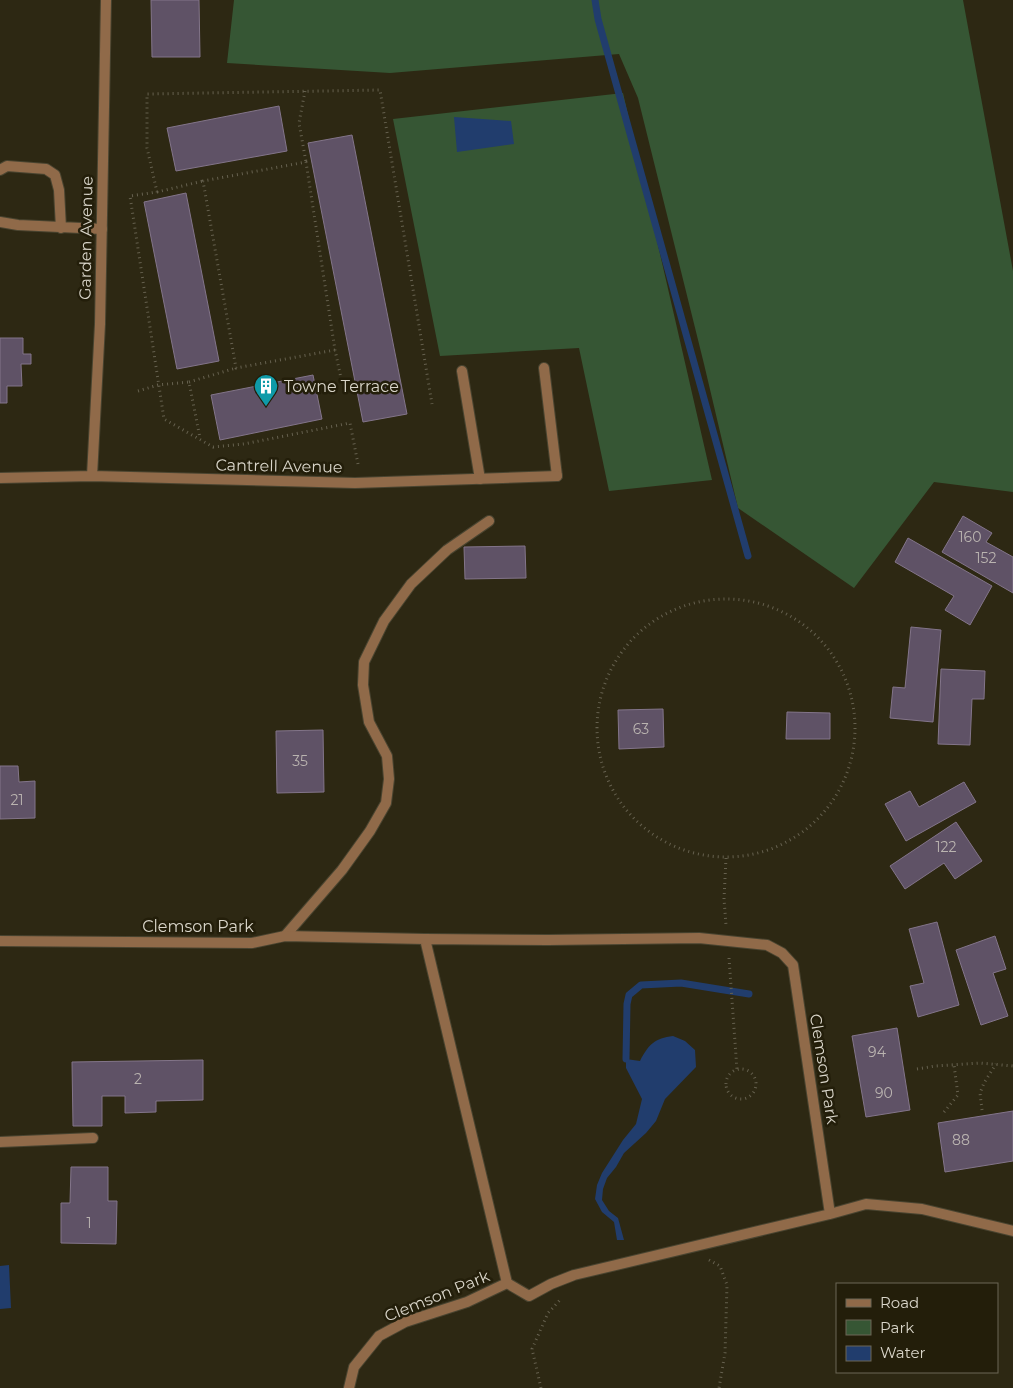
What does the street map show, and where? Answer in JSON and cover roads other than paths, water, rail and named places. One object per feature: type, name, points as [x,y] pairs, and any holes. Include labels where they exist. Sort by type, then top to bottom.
[{"type":"street","name":"Garden Avenue","points":[[92,476],[100,324],[106,0]]},
{"type":"street","points":[[0,170],[6,166],[46,169],[55,175],[59,190],[61,228]]},
{"type":"street","points":[[0,222],[61,228],[102,229]]},
{"type":"street","name":"Cantrell Avenue","points":[[0,478],[92,476],[355,483],[557,476],[544,368]]},
{"type":"street","points":[[462,370],[480,479]]},
{"type":"street","points":[[285,936],[342,870],[370,832],[386,802],[389,779],[387,756],[369,722],[363,685],[364,662],[384,621],[411,584],[447,550],[489,521]]},
{"type":"street","name":"Clemson Park","points":[[0,940],[252,943],[285,936],[548,940],[699,938],[767,945],[782,953],[793,965],[830,1214],[574,1275],[551,1284],[529,1296],[507,1283],[425,939]]},
{"type":"street","points":[[0,1142],[93,1138]]},
{"type":"street","points":[[830,1214],[866,1204],[922,1208],[1013,1231]]},
{"type":"street","name":"Clemson Park","points":[[349,1388],[354,1367],[380,1336],[405,1322],[467,1302],[507,1283]]},
{"type":"water","points":[[454,117],[511,121],[514,144],[457,152]]},
{"type":"water","points":[[673,1036],[685,1041],[695,1050],[696,1067],[665,1099],[656,1121],[624,1153],[607,1178],[602,1200],[609,1211],[618,1218],[624,1240],[617,1240],[614,1222],[602,1212],[595,1199],[597,1185],[602,1173],[623,1140],[636,1124],[642,1099],[626,1068],[626,1059],[640,1061],[653,1043],[661,1038]]},
{"type":"water","points":[[9,1265],[11,1308],[0,1309],[0,1266]]},
{"type":"waterway","points":[[595,0],[598,19],[748,556]]},
{"type":"waterway","points":[[626,1059],[627,1004],[629,995],[641,985],[681,983],[749,994]]},
{"type":"place","name":"Towne Terrace","points":[[266,407]]}]
